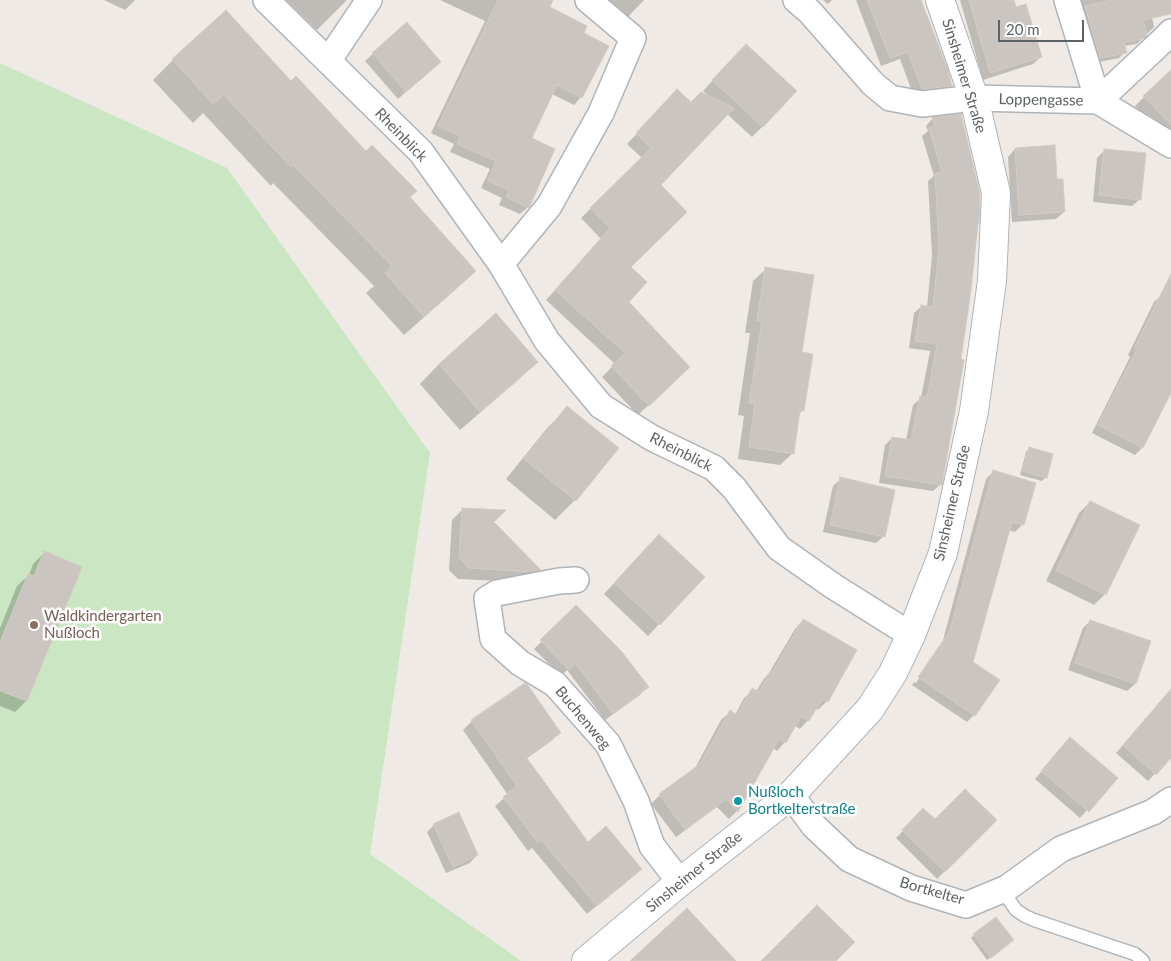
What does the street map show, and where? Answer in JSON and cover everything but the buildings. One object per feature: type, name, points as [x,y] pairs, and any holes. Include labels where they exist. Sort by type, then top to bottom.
[{"type":"street","name":"Rheinblick","points":[[266,0],[421,152],[501,264],[547,341],[601,406],[652,438],[714,468],[734,488],[780,548],[833,586],[911,635]]},
{"type":"street","points":[[328,61],[369,0]]},
{"type":"street","points":[[501,264],[549,206],[601,113],[633,38],[588,0]]},
{"type":"street","name":"Loppengasse","points":[[796,0],[810,12],[873,84],[890,98],[922,104],[974,98],[1098,101],[1171,32]]},
{"type":"street","name":"Sinsheimer Straße","points":[[586,961],[680,882],[791,796],[870,709],[892,673],[911,635],[943,553],[974,411],[992,282],[996,192],[974,98],[940,0]]},
{"type":"street","points":[[1067,0],[1098,101],[1171,145]]},
{"type":"street","name":"Buchenweg","points":[[576,580],[559,581],[497,593],[487,599],[493,638],[520,663],[555,684],[608,744],[636,801],[652,846],[680,882]]},
{"type":"street","name":"Bortkelter","points":[[791,796],[814,826],[849,859],[910,888],[966,904],[1007,888],[1061,849],[1153,812],[1171,800]]},
{"type":"lane","points":[[1002,890],[1016,910],[1025,916],[1135,954],[1143,961]]},
{"type":"green space","points":[[0,63],[227,168],[430,453],[370,854],[521,961],[0,961]]},
{"type":"place","name":"Waldkindergarten Nußloch","points":[[34,625]]},
{"type":"place","name":"Nußloch Bortkelterstraße","points":[[738,801]]}]
